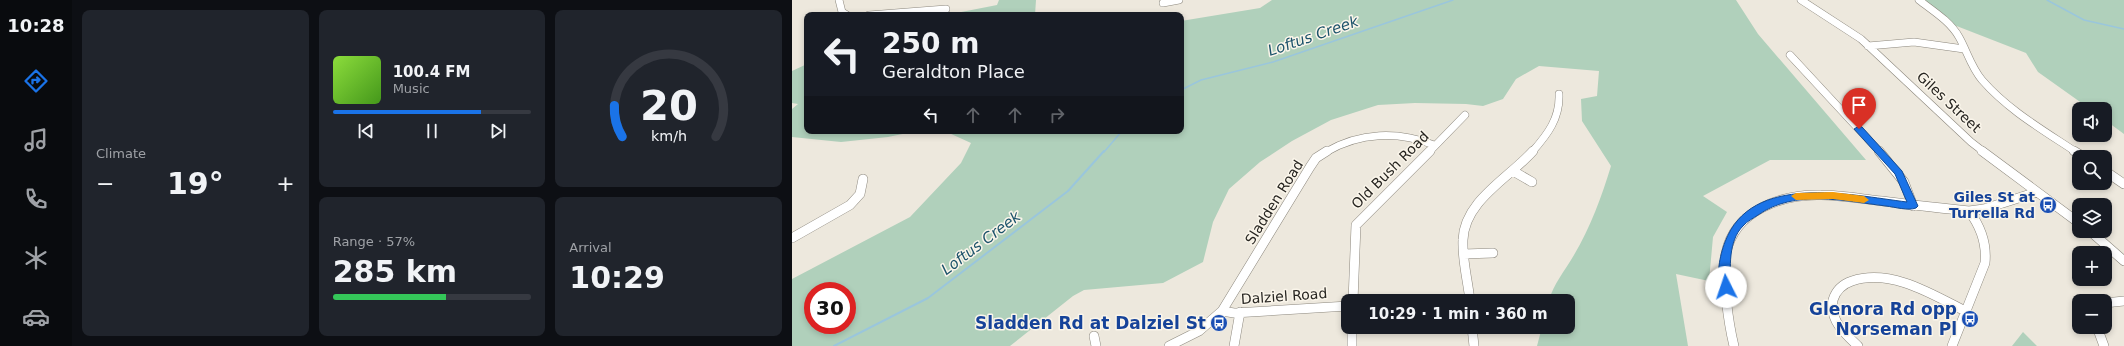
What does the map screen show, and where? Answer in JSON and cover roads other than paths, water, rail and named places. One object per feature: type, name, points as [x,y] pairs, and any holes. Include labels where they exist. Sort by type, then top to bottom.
[{"type":"street","points":[[839,0],[842,12]]},
{"type":"street","points":[[1163,3],[1178,0]]},
{"type":"street","name":"Giles Street","points":[[1801,0],[1855,34],[1971,142],[2072,218]]},
{"type":"street","points":[[1919,0],[1941,17],[1953,29],[1980,79],[2005,102],[2074,150]]},
{"type":"street","points":[[908,12],[946,9]]},
{"type":"street","points":[[1868,46],[1914,42],[1964,49]]},
{"type":"street","points":[[1790,55],[1898,173],[1913,206]]},
{"type":"street","points":[[1469,294],[1464,254],[1463,231],[1467,216],[1481,199],[1529,156],[1555,120],[1559,111],[1559,94]]},
{"type":"street","name":"Old Bush Road","points":[[1353,294],[1356,225],[1465,115]]},
{"type":"street","name":"Sladden Road","points":[[1170,346],[1199,332],[1222,311],[1311,166],[1325,151],[1347,142],[1396,135],[1415,138],[1434,146]]},
{"type":"street","points":[[1513,171],[1532,182]]},
{"type":"street","points":[[2112,176],[2124,184]]},
{"type":"street","points":[[792,238],[850,205],[860,194],[863,179]]},
{"type":"street","points":[[1734,346],[1731,331],[1725,266],[1726,252],[1733,233],[1740,223],[1766,204],[1799,196],[1833,196],[1969,211],[1984,209],[2037,192]]},
{"type":"street","points":[[1952,346],[1985,263],[1986,245],[1978,225],[1969,211]]},
{"type":"street","points":[[2098,238],[2124,261]]},
{"type":"street","points":[[1464,254],[1493,252]]},
{"type":"street","points":[[1858,346],[1843,332],[1833,314],[1832,306],[1838,288],[1853,280],[1878,277],[1894,280],[1965,311]]},
{"type":"street","points":[[2112,303],[2124,301]]},
{"type":"street","name":"Dalziel Road","points":[[1222,311],[1240,312],[1341,306]]},
{"type":"street","points":[[1234,346],[1240,312]]},
{"type":"street","points":[[1352,334],[1352,346]]},
{"type":"street","points":[[1473,334],[1474,346]]},
{"type":"street","points":[[2100,334],[2104,346]]},
{"type":"waterway","name":"Loftus Creek","points":[[1184,88],[1201,80],[1273,62],[1453,0]]},
{"type":"waterway","points":[[2047,0],[2084,20],[2124,29]]},
{"type":"waterway","name":"Loftus Creek","points":[[1104,152],[1119,134]]},
{"type":"waterway","name":"Loftus Creek","points":[[834,346],[928,298],[1068,191],[1104,151]]},
{"type":"place","name":"Giles St at Turrella Rd","points":[[2048,205]]},
{"type":"place","name":"Glenora Rd opp Norseman Pl","points":[[1970,319]]},
{"type":"place","name":"Sladden Rd at Dalziel St","points":[[1219,323]]}]
